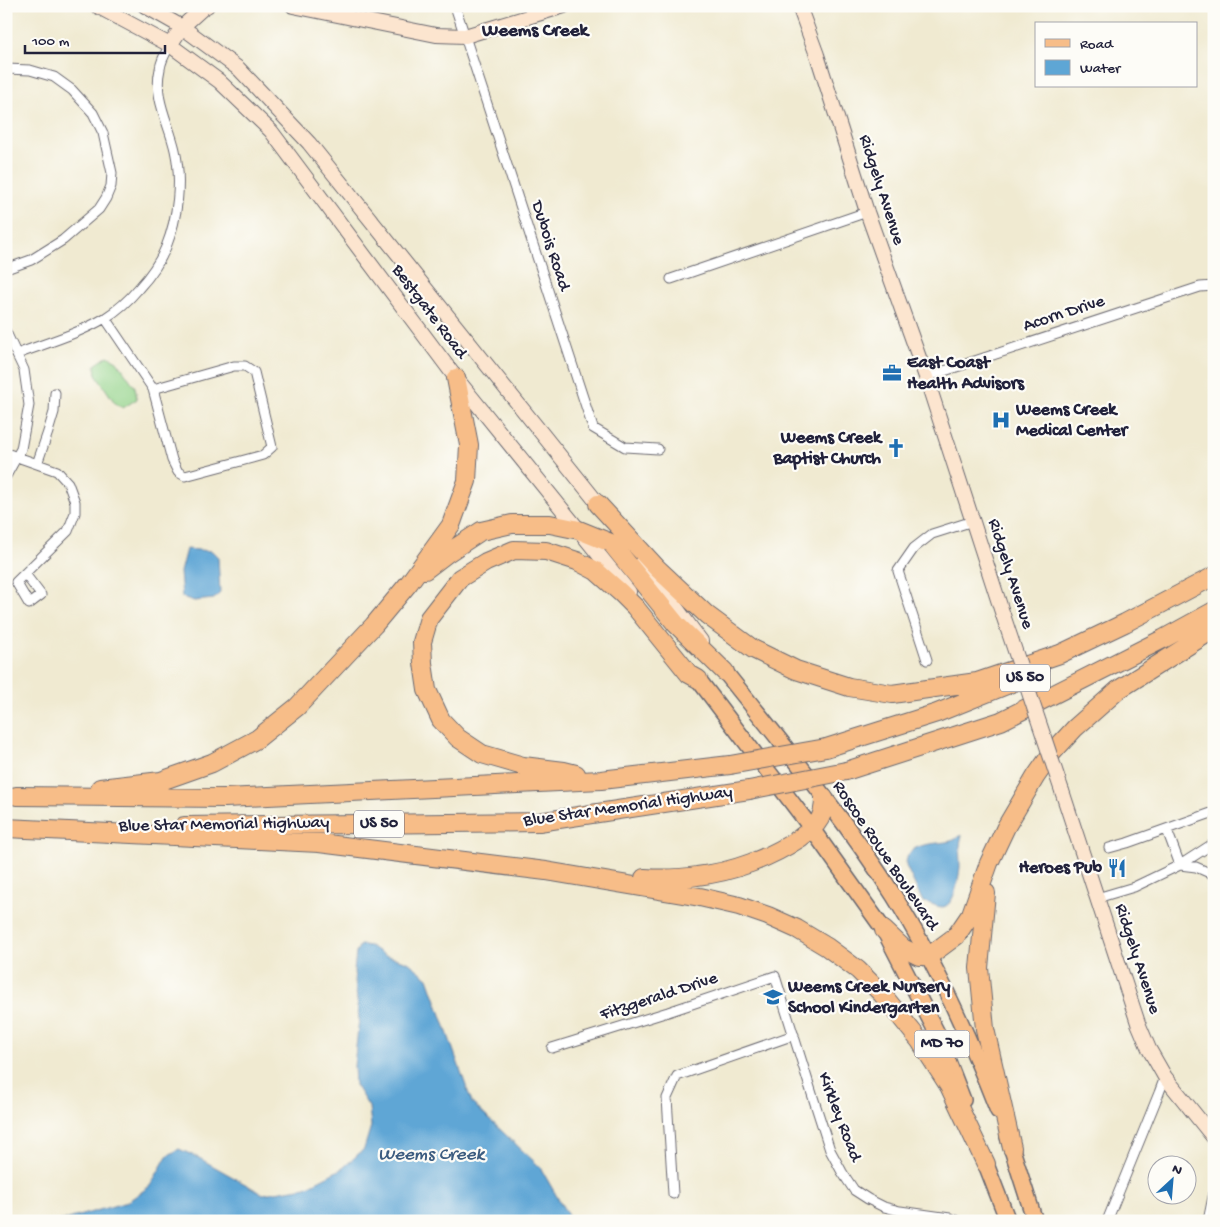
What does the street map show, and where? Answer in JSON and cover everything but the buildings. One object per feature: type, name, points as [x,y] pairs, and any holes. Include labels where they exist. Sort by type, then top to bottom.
[{"type":"highway","points":[[11,797],[161,781],[212,763],[257,739],[297,707],[374,625],[451,525],[467,481],[469,445],[456,378]]},
{"type":"highway","points":[[598,504],[657,568],[706,615],[753,649],[804,673],[849,687],[892,694],[977,682],[1060,654],[1125,623],[1214,576]]},
{"type":"highway","points":[[409,582],[446,554],[480,532],[512,524],[550,524],[579,530],[612,543],[676,624],[725,672]]},
{"type":"highway","points":[[601,780],[564,771],[522,766],[482,754],[458,738],[440,720],[427,690],[422,663],[422,642],[429,618],[460,578],[486,562],[514,550],[546,550],[577,561],[596,572],[622,593],[689,674],[698,679]]},
{"type":"highway","name":"Blue Star Memorial Highway","points":[[11,797],[225,798],[601,780],[730,765],[826,748],[937,714],[1084,654],[1142,626],[1214,586]]},
{"type":"highway","name":"Blue Star Memorial Highway","points":[[6,828],[539,822],[749,790],[846,771],[1001,722],[1214,611]]},
{"type":"highway","points":[[884,930],[903,948],[919,956],[929,956],[956,936],[971,914],[989,863],[1006,827],[1052,753],[1075,728],[1118,690],[1214,629]]},
{"type":"highway","points":[[546,871],[671,879],[727,871],[754,862],[788,846],[812,829],[819,821],[824,809],[824,798]]},
{"type":"highway","points":[[6,828],[319,843],[546,871],[700,897],[739,906],[797,929],[827,947],[858,970],[882,994],[920,1041],[949,1086],[986,1164]]},
{"type":"highway","points":[[989,863],[979,968],[985,1029],[1012,1148]]},
{"type":"main road","name":"Bestgate Road","points":[[97,6],[170,44],[219,81],[271,131],[456,378],[698,679]]},
{"type":"main road","name":"Bestgate Road","points":[[145,6],[182,27],[239,69],[309,143],[598,504],[725,672]]},
{"type":"main road","points":[[170,44],[182,27],[207,6]]},
{"type":"main road","points":[[293,6],[436,35],[465,36],[564,6]]},
{"type":"main road","name":"Ridgely Avenue","points":[[800,7],[867,212],[926,377],[1138,1023],[1164,1077],[1214,1138]]},
{"type":"main road","name":"Roscoe Rowe Boulevard","points":[[725,672],[856,841],[894,895],[929,956],[963,1028],[1012,1148],[1036,1221]]},
{"type":"main road","name":"MD 70","points":[[698,679],[812,829],[884,930],[937,1033],[1008,1221]]},
{"type":"street","name":"Dubois Road","points":[[455,6],[593,428],[625,447],[658,449]]},
{"type":"street","points":[[17,354],[81,330],[122,306],[148,278],[166,247],[178,202],[178,180],[175,151],[170,129],[160,104],[158,79],[160,68],[170,44]]},
{"type":"street","points":[[6,70],[30,70],[54,77],[72,90],[93,113],[103,133],[112,173],[111,186],[99,209],[63,240],[31,260],[6,269]]},
{"type":"street","points":[[671,278],[867,212]]},
{"type":"street","name":"Acorn Drive","points":[[926,377],[1200,287],[1214,286]]},
{"type":"street","points":[[104,318],[153,388],[172,460],[178,472],[186,476],[264,455],[272,447],[254,372],[246,366],[234,366],[153,388]]},
{"type":"street","points":[[6,332],[24,370],[29,405],[21,449],[6,476]]},
{"type":"street","points":[[37,464],[54,412],[55,393]]},
{"type":"street","points":[[6,453],[57,471],[68,484],[75,502],[75,513],[68,531],[25,574]]},
{"type":"street","points":[[927,660],[898,571],[914,548],[932,534],[973,521]]},
{"type":"street","points":[[1109,848],[1127,844],[1214,812]]},
{"type":"street","points":[[1167,830],[1180,865]]},
{"type":"street","points":[[1097,898],[1134,887],[1180,865],[1214,843]]},
{"type":"street","points":[[1180,865],[1196,867],[1214,875]]},
{"type":"street","name":"Kirkley Road","points":[[776,976],[830,1150],[854,1190],[884,1207],[958,1221]]},
{"type":"street","name":"Fitzgerald Drive","points":[[552,1048],[776,976]]},
{"type":"street","points":[[673,1194],[667,1098],[677,1076],[794,1035]]},
{"type":"street","points":[[1107,1221],[1164,1077]]},
{"type":"street","points":[[1207,1221],[1214,1192]]},
{"type":"green space","points":[[108,356],[117,361],[135,387],[137,399],[123,408],[115,403],[96,375],[95,365]]},
{"type":"water","points":[[186,549],[212,551],[218,557],[220,593],[214,599],[194,601],[182,597],[180,572]]},
{"type":"water","points":[[962,835],[959,877],[953,897],[946,906],[942,907],[923,902],[906,866],[910,852],[922,846],[951,841]]},
{"type":"water","name":"Weems Creek","points":[[360,945],[370,946],[384,955],[408,962],[428,978],[472,1103],[540,1167],[571,1221],[61,1221],[127,1202],[150,1186],[167,1156],[179,1149],[199,1158],[263,1194],[306,1187],[343,1168],[364,1149],[371,1126],[369,1107],[355,1085],[354,1066],[359,1019],[354,971],[356,953]]},
{"type":"place","name":"East Coast Health Advisors","points":[[892,373]]},
{"type":"place","name":"Weems Creek Medical Center","points":[[1001,420]]},
{"type":"place","name":"Weems Creek Baptist Church","points":[[896,448]]},
{"type":"place","name":"Heroes Pub","points":[[1117,868]]},
{"type":"place","name":"Weems Creek Nursery School Kindergarten","points":[[773,997]]},
{"type":"district","name":"Weems Creek","points":[[535,31]]}]
